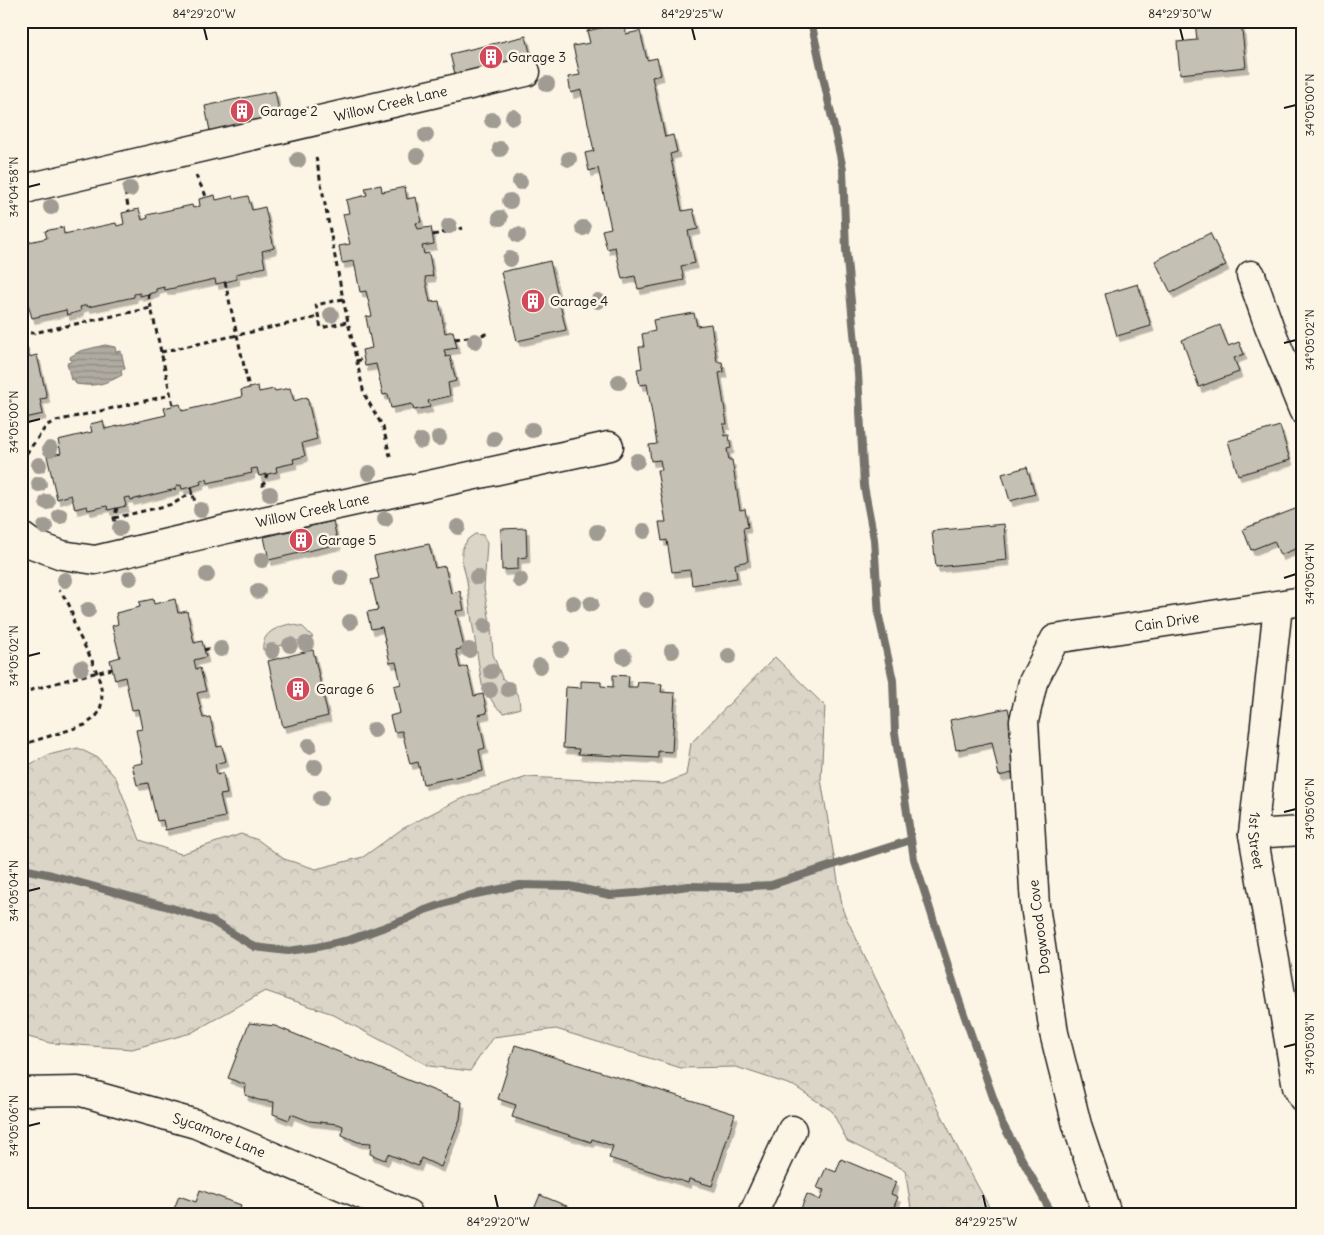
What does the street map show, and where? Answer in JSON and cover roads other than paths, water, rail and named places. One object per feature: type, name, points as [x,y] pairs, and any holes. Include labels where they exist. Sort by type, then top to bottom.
[{"type":"street","name":"Willow Creek Lane","points":[[21,191],[526,72]]},
{"type":"street","points":[[1251,275],[1269,326],[1303,410]]},
{"type":"street","name":"Willow Creek Lane","points":[[21,536],[32,544],[62,555],[95,560],[222,530],[609,446]]},
{"type":"street","name":"Cain Drive","points":[[1055,639],[1290,604]]},
{"type":"street","name":"1st Street","points":[[1290,604],[1253,834],[1297,1086],[1303,1098]]},
{"type":"street","name":"Dogwood Cove","points":[[1055,639],[1033,682],[1024,721],[1034,906],[1054,1033],[1077,1125],[1107,1214]]},
{"type":"street","points":[[1253,834],[1303,831]]},
{"type":"street","name":"Sycamore Lane","points":[[21,1092],[78,1090],[196,1124],[408,1214]]},
{"type":"street","points":[[753,1214],[792,1130]]},
{"type":"waterway","points":[[811,21],[843,169],[846,250],[858,374],[864,486],[874,539],[879,617],[893,680],[895,733],[914,859],[958,997],[1002,1123],[1052,1214]]},
{"type":"waterway","points":[[21,873],[28,870],[52,875],[172,908],[212,921],[255,947],[287,951],[349,940],[407,919],[425,910],[471,895],[520,885],[570,886],[610,895],[689,886],[736,887],[771,885],[911,840]]},
{"type":"place","name":"Garage 3","points":[[491,57]]},
{"type":"place","name":"Garage 2","points":[[242,111]]},
{"type":"place","name":"Garage 4","points":[[533,301]]},
{"type":"place","name":"Garage 5","points":[[301,540]]},
{"type":"place","name":"Garage 6","points":[[298,689]]}]
